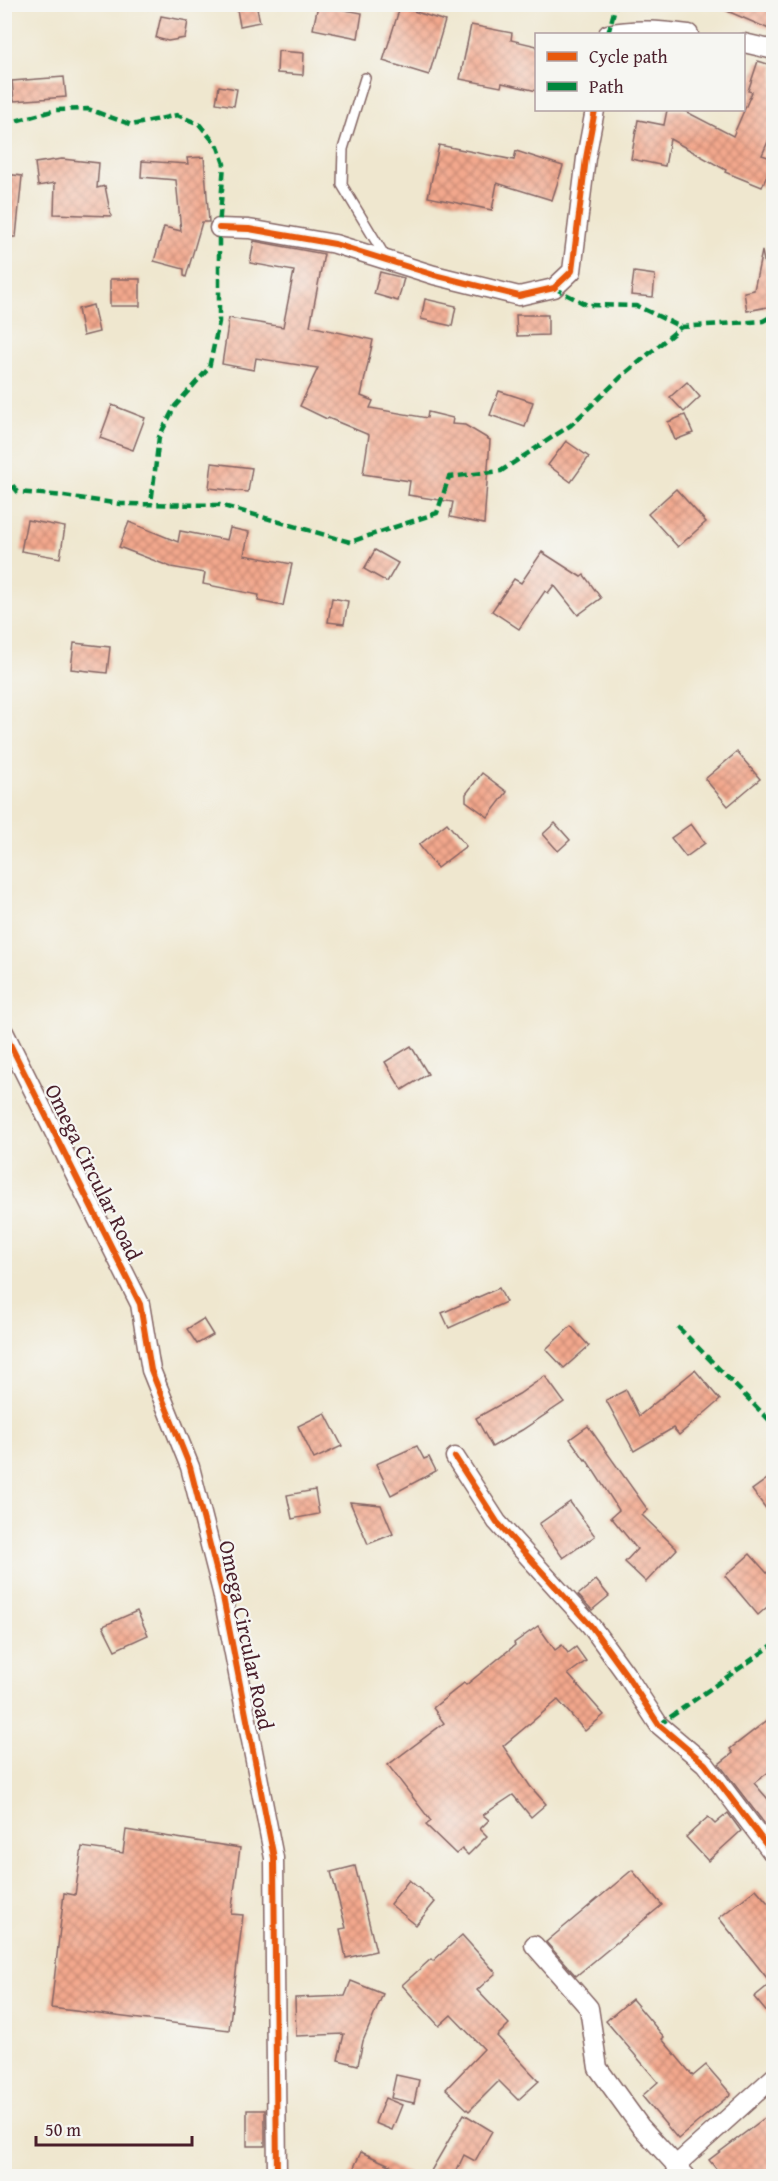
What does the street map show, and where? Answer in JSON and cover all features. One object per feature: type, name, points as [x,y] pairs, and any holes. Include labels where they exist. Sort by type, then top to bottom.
[{"type":"street","points":[[614,33],[649,30],[679,33]]},
{"type":"street","points":[[745,43],[774,50]]},
{"type":"street","points":[[219,228],[249,229],[335,244],[434,275],[519,296],[554,288],[572,271],[586,158],[595,111]]},
{"type":"street","name":"Omega Circular Road","points":[[4,1032],[140,1304],[151,1370],[190,1467],[222,1592],[274,1858],[277,2176]]},
{"type":"street","points":[[455,1457],[497,1522],[591,1626],[659,1725],[705,1764],[774,1855]]},
{"type":"street","points":[[534,1945],[589,2008],[598,2068],[640,2126],[680,2171],[724,2119],[774,2077]]},
{"type":"lane","points":[[365,78],[343,149],[342,185],[387,260]]},
{"type":"building","points":[[236,4],[256,4],[260,22],[240,26]]},
{"type":"building","points":[[711,4],[774,4],[774,17],[769,29]]},
{"type":"building","points":[[318,5],[362,13],[358,38],[313,29]]},
{"type":"building","points":[[400,7],[445,21],[429,75],[383,61]]},
{"type":"building","points":[[161,16],[188,21],[185,38],[168,41],[156,38]]},
{"type":"building","points":[[471,25],[512,33],[511,40],[535,46],[535,91],[502,83],[501,87],[460,79]]},
{"type":"building","points":[[278,51],[304,53],[303,75],[277,73]]},
{"type":"building","points":[[758,61],[774,66],[774,128],[762,155],[774,159],[762,187],[725,172],[726,170],[670,139],[665,166],[631,159],[638,120],[664,125],[667,111],[685,111],[733,136],[752,92],[748,91]]},
{"type":"building","points":[[64,77],[66,97],[14,101],[12,81]]},
{"type":"building","points":[[219,86],[237,89],[234,106],[216,103]]},
{"type":"building","points":[[439,145],[514,160],[516,151],[563,166],[552,200],[497,183],[492,210],[428,197]]},
{"type":"building","points":[[204,157],[209,222],[202,222],[186,277],[184,269],[154,261],[164,227],[181,231],[176,180],[141,177],[142,161],[188,164],[187,158]]},
{"type":"building","points":[[62,159],[99,163],[97,188],[105,186],[111,216],[54,214],[55,183],[38,186],[35,163]]},
{"type":"building","points":[[4,174],[22,176],[16,237],[4,237]]},
{"type":"building","points":[[254,241],[324,254],[310,326],[373,340],[361,396],[373,401],[370,408],[427,418],[428,412],[453,418],[452,424],[465,425],[490,440],[484,524],[450,517],[453,502],[408,495],[410,481],[363,474],[369,435],[300,406],[318,368],[256,358],[254,370],[222,364],[229,318],[283,327],[294,271],[250,263]]},
{"type":"building","points":[[762,251],[773,306],[747,311],[744,292],[754,290]]},
{"type":"building","points":[[380,272],[404,278],[398,301],[374,294]]},
{"type":"building","points":[[634,272],[655,275],[653,297],[631,295]]},
{"type":"building","points":[[110,279],[140,279],[140,306],[110,306]]},
{"type":"building","points":[[425,299],[456,306],[452,326],[421,319]]},
{"type":"building","points":[[93,305],[99,332],[83,336],[78,309]]},
{"type":"building","points":[[516,315],[548,315],[548,335],[517,336]]},
{"type":"building","points":[[687,382],[700,397],[684,412],[670,397]]},
{"type":"building","points":[[499,391],[533,402],[525,427],[490,415]]},
{"type":"building","points":[[112,405],[145,418],[133,450],[100,438]]},
{"type":"building","points":[[685,415],[693,433],[675,440],[668,422]]},
{"type":"building","points":[[566,441],[589,457],[571,482],[548,465]]},
{"type":"building","points":[[212,463],[252,468],[248,492],[209,488]]},
{"type":"building","points":[[676,489],[706,522],[678,547],[648,514]]},
{"type":"building","points":[[27,520],[65,527],[60,558],[21,551]]},
{"type":"building","points":[[129,522],[178,542],[180,531],[227,540],[230,528],[249,532],[244,555],[292,564],[283,606],[258,601],[259,595],[203,584],[205,573],[171,567],[119,547]]},
{"type":"building","points":[[375,550],[398,563],[387,582],[364,569]]},
{"type":"building","points":[[542,552],[581,577],[584,575],[601,598],[578,615],[554,585],[548,593],[545,591],[519,629],[492,611],[514,579],[521,583]]},
{"type":"building","points":[[332,598],[348,601],[344,624],[328,622]]},
{"type":"building","points":[[74,643],[110,647],[107,673],[71,669]]},
{"type":"building","points":[[737,752],[760,779],[728,806],[705,779]]},
{"type":"building","points":[[482,773],[507,792],[488,817],[466,801],[466,794]]},
{"type":"building","points":[[447,823],[466,846],[437,868],[419,845]]},
{"type":"building","points":[[555,823],[570,840],[558,851],[543,834]]},
{"type":"building","points":[[691,824],[705,843],[686,857],[671,838]]},
{"type":"building","points":[[411,1046],[428,1074],[402,1090],[385,1062]]},
{"type":"building","points":[[499,1288],[506,1302],[449,1328],[442,1313]]},
{"type":"building","points":[[203,1319],[213,1335],[197,1344],[187,1329]]},
{"type":"building","points":[[571,1326],[589,1346],[564,1368],[546,1349]]},
{"type":"building","points":[[695,1370],[720,1400],[679,1435],[673,1428],[634,1451],[606,1400],[626,1390],[639,1416]]},
{"type":"building","points":[[545,1376],[564,1402],[492,1447],[476,1418],[519,1394]]},
{"type":"building","points":[[325,1413],[342,1446],[314,1459],[298,1426]]},
{"type":"building","points":[[588,1426],[648,1510],[642,1515],[677,1549],[646,1582],[625,1562],[637,1549],[611,1517],[619,1510],[586,1459],[570,1439]]},
{"type":"building","points":[[417,1446],[424,1459],[429,1457],[436,1471],[391,1495],[376,1464]]},
{"type":"building","points":[[774,1474],[774,1519],[752,1490]]},
{"type":"building","points":[[315,1490],[319,1514],[292,1519],[287,1495]]},
{"type":"building","points":[[350,1502],[381,1505],[393,1534],[368,1544]]},
{"type":"building","points":[[570,1502],[595,1536],[563,1558],[539,1524]]},
{"type":"building","points":[[750,1554],[774,1581],[774,1601],[758,1615],[725,1576]]},
{"type":"building","points":[[596,1580],[609,1596],[592,1610],[578,1595]]},
{"type":"building","points":[[137,1611],[148,1635],[115,1650],[103,1626]]},
{"type":"building","points":[[538,1626],[555,1650],[562,1645],[568,1653],[576,1647],[586,1661],[568,1674],[604,1715],[585,1731],[558,1700],[503,1746],[530,1786],[546,1804],[531,1817],[513,1795],[483,1815],[489,1820],[480,1829],[487,1836],[468,1855],[462,1849],[456,1854],[426,1825],[431,1821],[388,1765],[444,1723],[433,1708],[464,1683],[466,1685],[515,1645],[514,1643]]},
{"type":"building","points":[[774,1715],[774,1768],[754,1783],[774,1806],[774,1836],[719,1764],[733,1753],[730,1749]]},
{"type":"building","points":[[728,1813],[741,1831],[708,1861],[686,1837],[708,1817],[715,1824]]},
{"type":"building","points":[[126,1830],[240,1848],[231,1914],[243,1915],[229,2030],[51,2008],[64,1893],[75,1895],[82,1847],[123,1853]]},
{"type":"building","points":[[355,1866],[376,1951],[346,1958],[340,1929],[346,1928],[331,1872]]},
{"type":"building","points":[[632,1870],[662,1905],[576,1976],[546,1942]]},
{"type":"building","points":[[409,1880],[435,1902],[416,1925],[390,1904]]},
{"type":"building","points":[[756,1889],[774,1910],[774,2021],[754,1997],[771,1983],[719,1918]]},
{"type":"building","points":[[462,1935],[496,1973],[477,1990],[509,2024],[497,2036],[539,2081],[518,2100],[499,2081],[469,2111],[446,2089],[484,2049],[451,2015],[439,2026],[402,1985]]},
{"type":"building","points":[[351,1981],[383,1994],[363,2041],[358,2065],[338,2060],[344,2034],[296,2036],[295,1998],[345,1996]]},
{"type":"building","points":[[632,1999],[693,2076],[706,2065],[731,2094],[678,2139],[642,2096],[658,2082],[606,2021]]},
{"type":"building","points":[[396,2075],[419,2080],[414,2103],[391,2098]]},
{"type":"building","points":[[385,2098],[402,2105],[392,2130],[375,2123]]},
{"type":"building","points":[[247,2110],[265,2110],[265,2146],[247,2146]]},
{"type":"building","points":[[464,2114],[492,2131],[475,2161],[464,2155],[454,2176],[428,2176]]},
{"type":"building","points":[[766,2117],[774,2126],[774,2176],[722,2176],[709,2160]]},
{"type":"building","points":[[361,2152],[414,2176],[350,2176]]},
{"type":"marked path","points":[[608,33],[616,4]]},
{"type":"marked path","points":[[4,124],[56,110],[88,109],[132,125],[177,115],[199,124],[218,147],[224,164],[219,228],[219,322],[209,368],[175,406],[159,437],[151,504]]},
{"type":"marked path","points":[[554,288],[587,305],[637,306],[681,327],[763,321],[774,315]]},
{"type":"marked path","points":[[4,475],[18,492],[121,504],[220,505],[350,542],[437,513],[449,477],[501,471],[571,425],[620,378],[681,327]]},
{"type":"marked path","points":[[678,1327],[774,1425]]},
{"type":"marked path","points":[[659,1725],[774,1644]]},
{"type":"cycle path","points":[[219,228],[249,229],[335,244],[434,275],[519,296],[554,288],[572,271],[586,158],[595,111]]},
{"type":"cycle path","points":[[4,1032],[140,1304],[151,1370],[190,1467],[222,1592],[274,1858],[277,2176]]},
{"type":"cycle path","points":[[455,1457],[497,1522],[591,1626],[659,1725],[705,1764],[774,1855]]}]
